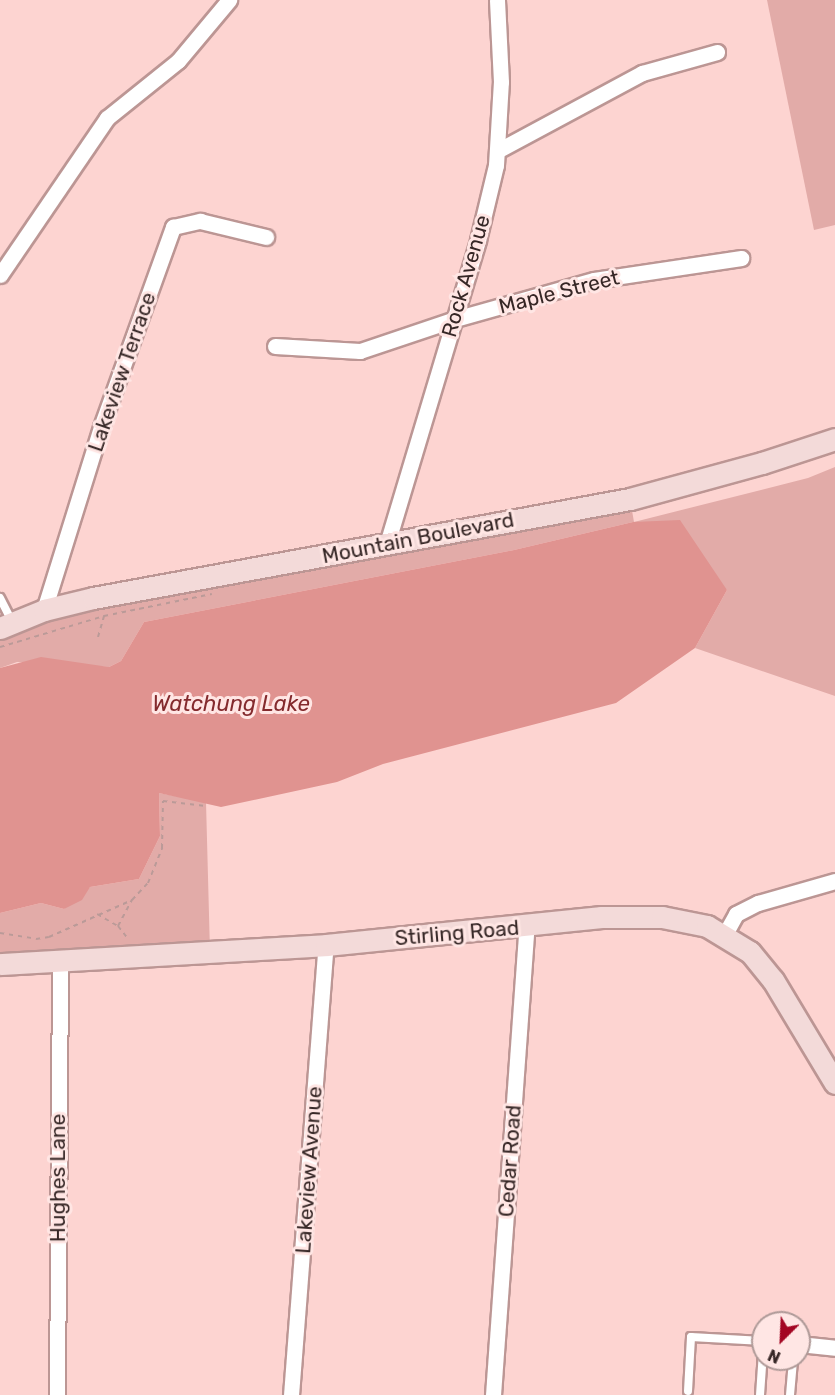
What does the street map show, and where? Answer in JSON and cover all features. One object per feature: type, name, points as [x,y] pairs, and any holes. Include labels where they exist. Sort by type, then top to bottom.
[{"type":"street","points":[[0,275],[107,118],[178,62],[229,0]]},
{"type":"street","name":"Rock Avenue","points":[[387,544],[478,240],[497,151],[501,82],[497,0]]},
{"type":"street","points":[[497,151],[642,73],[717,52]]},
{"type":"street","name":"Lakeview Terrace","points":[[44,610],[101,427],[173,227],[200,221],[266,237]]},
{"type":"street","name":"Maple Street","points":[[275,346],[360,351],[454,319],[594,280],[741,258]]},
{"type":"street","name":"Mountain Boulevard","points":[[6,626],[44,610],[630,499],[762,464],[835,439]]},
{"type":"street","points":[[725,934],[736,914],[758,903],[835,881]]},
{"type":"street","name":"Stirling Road","points":[[0,964],[326,945],[602,917],[662,917],[707,926],[725,934],[761,963],[835,1083]]},
{"type":"street","name":"Cedar Road","points":[[493,1395],[527,926]]},
{"type":"street","name":"Lakeview Avenue","points":[[291,1395],[326,945]]},
{"type":"street","name":"Hughes Lane","points":[[57,1395],[60,961]]},
{"type":"street","points":[[811,1345],[835,1348]]},
{"type":"lane","points":[[0,598],[6,626]]},
{"type":"lane","points":[[688,1391],[691,1337],[751,1340]]},
{"type":"lane","points":[[760,1395],[762,1371]]},
{"type":"lane","points":[[790,1395],[792,1371]]},
{"type":"path","points":[[98,637],[104,616]]},
{"type":"path","points":[[118,926],[132,900],[148,884],[162,848],[163,801],[206,806]]},
{"type":"path","points":[[0,933],[36,939],[49,937],[96,914],[132,900]]},
{"type":"path","points":[[96,914],[118,926],[142,956]]},
{"type":"shaded area","points":[[767,0],[835,0],[835,225],[814,230]]},
{"type":"shaded area","points":[[835,467],[835,696],[695,648],[727,590],[633,522],[514,550],[144,622],[121,661],[109,667],[17,662],[0,668],[0,628],[44,610],[630,499],[634,522],[808,478]]},
{"type":"shaded area","points":[[159,793],[206,802],[210,952],[0,964],[0,913],[41,903],[64,909],[90,887],[139,879],[160,836]]},
{"type":"water","name":"Watchung Lake","points":[[680,520],[727,590],[695,648],[616,703],[383,764],[337,782],[221,807],[159,793],[160,836],[139,879],[90,887],[82,900],[64,909],[41,903],[0,913],[0,668],[41,657],[109,667],[121,661],[144,622],[514,550],[633,522]]}]
